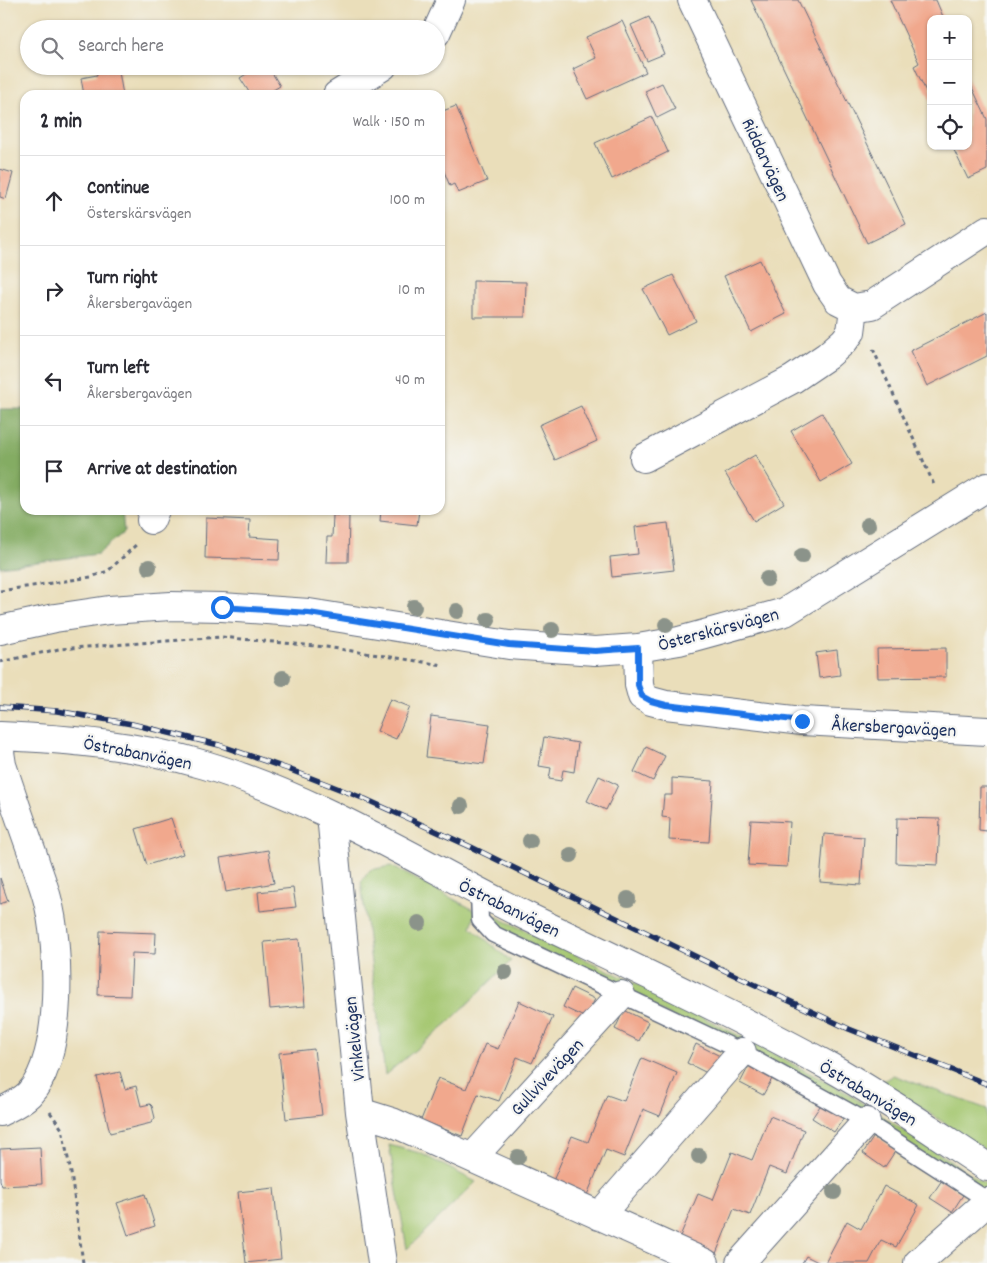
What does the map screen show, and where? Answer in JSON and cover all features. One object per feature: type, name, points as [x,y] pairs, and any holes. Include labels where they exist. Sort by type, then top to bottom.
[{"type":"street","points":[[442,20],[450,0]]},
{"type":"street","name":"Riddarvägen","points":[[692,0],[826,284],[838,300],[854,308]]},
{"type":"street","points":[[345,90],[369,75]]},
{"type":"street","points":[[644,458],[793,379],[827,356],[844,341],[851,332],[854,308],[872,305],[987,230]]},
{"type":"street","name":"Österskärsvägen","points":[[0,630],[55,618],[109,610],[171,606],[214,607],[309,613],[509,645],[595,651],[638,648],[679,642],[785,612],[987,487]]},
{"type":"street","name":"Åkersbergavägen","points":[[638,648],[638,685],[642,696],[651,701],[666,705],[802,721],[987,731]]},
{"type":"street","name":"Östrabanvägen","points":[[0,736],[62,739],[136,749],[205,765],[268,787],[331,815],[479,893],[752,1026],[831,1068],[893,1105],[987,1167]]},
{"type":"street","points":[[0,752],[2,765],[47,898],[56,957],[50,1049],[40,1076],[29,1093],[15,1104],[0,1112]]},
{"type":"street","name":"Vinkelvägen","points":[[331,815],[360,1112],[382,1263]]},
{"type":"street","name":"Gullvivevägen","points":[[472,1158],[621,994]]},
{"type":"street","points":[[599,1216],[742,1052]]},
{"type":"street","points":[[360,1112],[392,1122],[705,1263]]},
{"type":"street","points":[[740,1263],[866,1122]]},
{"type":"street","points":[[918,1263],[987,1201]]},
{"type":"lane","points":[[479,893],[480,920],[493,934],[742,1052],[866,1122],[987,1201]]},
{"type":"path","points":[[854,308],[946,512]]},
{"type":"path","points":[[0,591],[91,577],[108,571],[138,543],[153,515]]},
{"type":"path","points":[[0,662],[59,649],[220,637],[326,647],[451,666]]},
{"type":"path","points":[[29,1093],[44,1104],[62,1129],[71,1173],[83,1263]]},
{"type":"green space","points":[[0,409],[20,409],[20,515],[122,515],[124,532],[98,554],[0,567]]},
{"type":"green space","points":[[391,866],[476,911],[471,927],[511,961],[449,1022],[385,1075],[361,882],[370,870]]},
{"type":"green space","points":[[497,917],[637,984],[847,1093],[987,1185],[987,1198],[845,1103],[500,931],[493,922]]},
{"type":"green space","points":[[893,1075],[987,1109],[987,1151],[882,1082]]},
{"type":"green space","points":[[389,1145],[420,1153],[476,1182],[407,1249]]},
{"type":"building","points":[[751,0],[798,0],[906,224],[867,243]]},
{"type":"building","points":[[890,0],[936,0],[942,15],[927,15],[927,94],[914,66],[919,63]]},
{"type":"building","points":[[649,17],[664,54],[647,61],[631,25]]},
{"type":"building","points":[[622,21],[646,72],[587,99],[573,69],[596,58],[586,37]]},
{"type":"building","points":[[97,75],[120,75],[122,90],[83,90],[81,78]]},
{"type":"building","points":[[245,75],[273,75],[280,86],[273,90],[248,90],[240,78]]},
{"type":"building","points":[[662,83],[675,109],[657,118],[645,91]]},
{"type":"building","points":[[972,87],[987,119],[987,170],[968,179],[954,150],[972,150]]},
{"type":"building","points":[[456,106],[487,181],[458,193],[454,184],[450,186],[445,174],[445,110]]},
{"type":"building","points":[[652,117],[668,152],[612,179],[595,143]]},
{"type":"building","points":[[0,169],[13,173],[6,199],[0,197]]},
{"type":"building","points":[[760,260],[786,314],[751,332],[724,276]]},
{"type":"building","points":[[673,275],[696,321],[667,335],[643,289]]},
{"type":"building","points":[[473,281],[526,282],[525,317],[473,317]]},
{"type":"building","points":[[987,312],[987,356],[927,386],[910,351]]},
{"type":"building","points":[[581,406],[597,441],[555,460],[539,425]]},
{"type":"building","points":[[822,413],[852,464],[821,482],[791,431]]},
{"type":"building","points":[[755,455],[784,503],[754,521],[725,473]]},
{"type":"building","points":[[333,515],[349,516],[348,562],[326,562],[327,537],[332,537]]},
{"type":"building","points":[[381,515],[418,515],[417,525],[380,521]]},
{"type":"building","points":[[206,518],[250,520],[249,537],[280,539],[279,560],[205,558]]},
{"type":"building","points":[[668,523],[674,570],[612,577],[610,557],[638,554],[635,527]]},
{"type":"building","points":[[946,648],[946,677],[878,678],[877,649]]},
{"type":"building","points":[[837,650],[840,675],[819,678],[816,653]]},
{"type":"building","points":[[390,699],[410,707],[396,739],[377,731]]},
{"type":"building","points":[[431,716],[490,724],[484,764],[426,757]]},
{"type":"building","points":[[544,737],[578,743],[574,772],[563,770],[561,781],[549,779],[551,768],[539,766]]},
{"type":"building","points":[[646,747],[665,756],[653,781],[634,772]]},
{"type":"building","points":[[599,776],[618,785],[606,810],[587,801]]},
{"type":"building","points":[[672,778],[713,781],[709,842],[669,840],[670,818],[662,817],[664,795],[672,795]]},
{"type":"building","points":[[980,787],[987,787],[987,831],[979,830]]},
{"type":"building","points":[[171,818],[183,854],[147,865],[136,829]]},
{"type":"building","points":[[897,818],[940,819],[938,865],[896,863]]},
{"type":"building","points":[[751,820],[790,822],[787,867],[748,865]]},
{"type":"building","points":[[824,834],[864,837],[861,885],[820,882]]},
{"type":"building","points":[[268,850],[274,883],[226,892],[220,858]]},
{"type":"building","points":[[0,878],[8,901],[0,904]]},
{"type":"building","points":[[293,888],[296,907],[260,911],[258,892]]},
{"type":"building","points":[[100,931],[156,933],[155,954],[132,953],[130,996],[98,995]]},
{"type":"building","points":[[299,939],[305,1006],[270,1009],[264,942]]},
{"type":"building","points":[[572,988],[595,999],[586,1018],[563,1007]]},
{"type":"building","points":[[519,1001],[553,1017],[532,1063],[517,1057],[499,1101],[478,1094],[462,1136],[421,1120],[438,1078],[466,1089],[485,1044],[498,1049]]},
{"type":"building","points":[[624,1010],[648,1022],[639,1041],[615,1029]]},
{"type":"building","points":[[696,1044],[720,1056],[711,1075],[687,1063]]},
{"type":"building","points":[[314,1049],[322,1115],[286,1119],[279,1053]]},
{"type":"building","points":[[642,1058],[677,1073],[660,1116],[643,1109],[624,1157],[606,1150],[587,1195],[553,1181],[572,1136],[588,1142],[607,1095],[624,1101]]},
{"type":"building","points":[[750,1064],[773,1077],[763,1095],[740,1083]]},
{"type":"building","points":[[120,1072],[125,1089],[136,1086],[141,1106],[150,1104],[155,1118],[151,1123],[110,1133],[97,1077]]},
{"type":"building","points":[[824,1100],[846,1115],[834,1132],[812,1118]]},
{"type":"building","points":[[770,1116],[804,1130],[787,1174],[769,1167],[750,1215],[734,1209],[715,1256],[678,1241],[698,1194],[713,1200],[732,1152],[752,1160]]},
{"type":"building","points":[[875,1135],[896,1150],[884,1168],[863,1153]]},
{"type":"building","points":[[40,1147],[42,1184],[2,1186],[0,1180],[0,1149]]},
{"type":"building","points":[[942,1180],[963,1195],[952,1212],[930,1198]]},
{"type":"building","points":[[884,1186],[919,1205],[896,1247],[881,1240],[869,1263],[825,1263],[847,1221],[861,1229]]},
{"type":"building","points":[[274,1188],[281,1259],[246,1263],[238,1192]]},
{"type":"building","points":[[145,1194],[155,1226],[128,1235],[117,1203]]},
{"type":"building","points":[[806,1256],[820,1263],[802,1263]]},
{"type":"railway","points":[[0,707],[57,711],[132,724],[219,745],[288,769],[365,799],[471,847],[849,1029],[987,1084]]},
{"type":"route","points":[[222,607],[309,613],[509,645],[595,651],[638,648],[638,685],[642,696],[651,701],[666,705],[802,721]]}]
